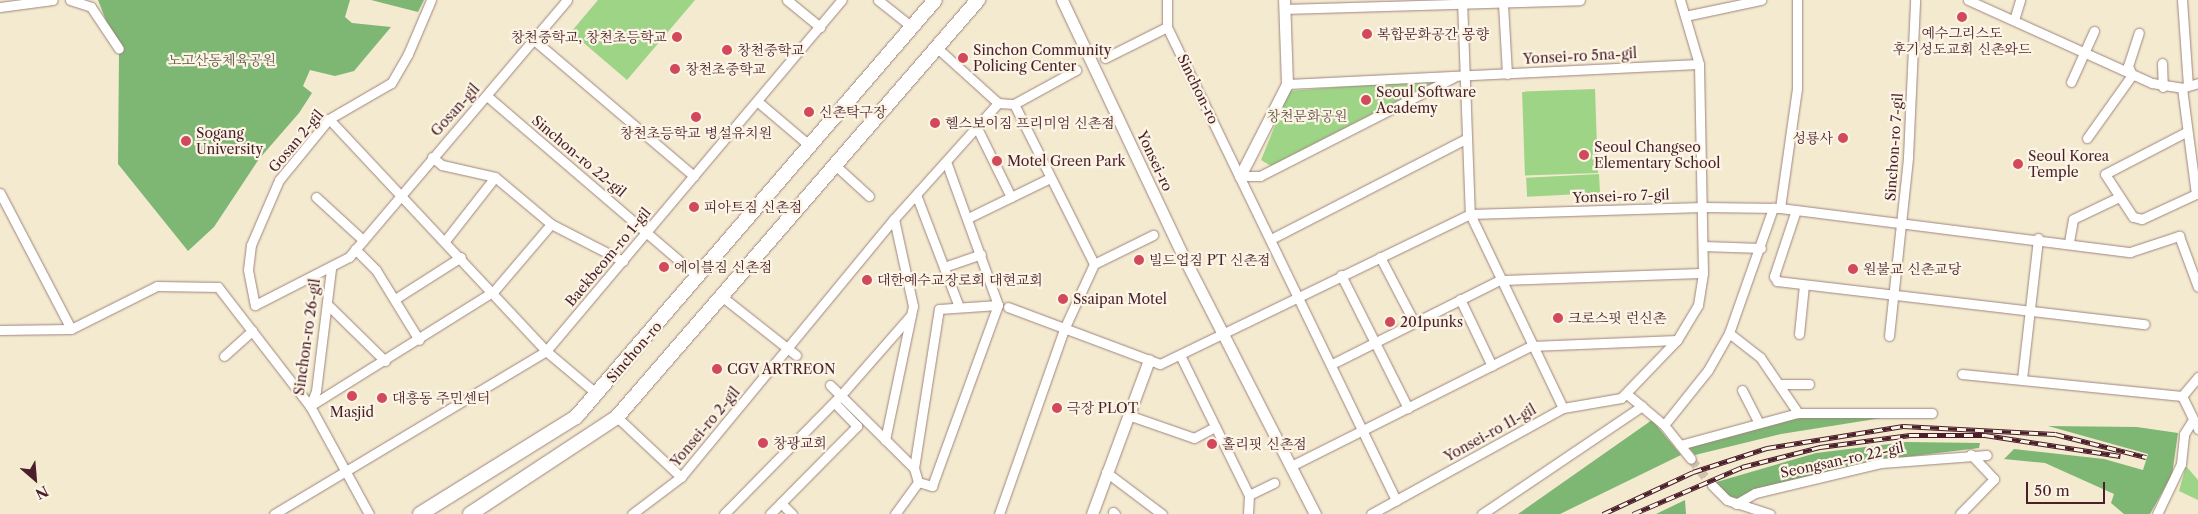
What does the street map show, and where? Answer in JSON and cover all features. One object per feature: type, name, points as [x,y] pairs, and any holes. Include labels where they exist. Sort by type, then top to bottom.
[{"type":"main road","name":"Sinchon-ro","points":[[420,514],[538,445],[576,417],[936,0]]},
{"type":"main road","name":"Sinchon-ro","points":[[472,513],[617,417],[973,2]]},
{"type":"street","points":[[0,7],[53,0]]},
{"type":"street","points":[[70,0],[91,7],[120,49]]},
{"type":"street","name":"Gosan 2-gil","points":[[255,305],[248,270],[250,245],[279,180],[329,120],[390,83],[408,54],[431,0]]},
{"type":"street","name":"Gosan-gil","points":[[255,305],[331,268],[355,249],[567,0]]},
{"type":"street","points":[[787,0],[820,27]]},
{"type":"street","name":"Baekbeom-ro 1-gil","points":[[274,514],[546,351],[842,0]]},
{"type":"street","points":[[878,0],[912,27]]},
{"type":"street","name":"Yonsei-ro","points":[[1062,0],[1224,334],[1315,514]]},
{"type":"street","name":"Sinchon-ro","points":[[1167,0],[1167,27],[1364,430],[1396,500]]},
{"type":"street","points":[[1240,176],[1287,84],[1284,4],[1503,4],[1580,0]]},
{"type":"street","points":[[1680,0],[1699,64],[1704,273],[1698,305],[1677,340],[1627,394],[1664,425],[1691,459]]},
{"type":"street","points":[[1685,16],[1761,0]]},
{"type":"street","points":[[1664,425],[1708,370],[1728,333],[1777,208],[1797,89],[1798,0]]},
{"type":"street","name":"Sinchon-ro 7-gil","points":[[1889,336],[1901,221],[1916,33],[1915,0]]},
{"type":"street","points":[[1968,0],[2132,75],[2163,87],[2185,87],[2198,83]]},
{"type":"street","points":[[2014,20],[2020,0]]},
{"type":"street","points":[[2182,0],[2186,132],[2196,194],[2142,220],[2133,217],[2117,198],[2105,174],[2186,132]]},
{"type":"street","points":[[1462,3],[1460,76],[1470,214],[1563,408]]},
{"type":"street","points":[[1503,4],[1507,74]]},
{"type":"street","points":[[1105,58],[1167,27]]},
{"type":"street","points":[[2071,82],[2094,31]]},
{"type":"street","points":[[2132,75],[2128,66],[2139,33]]},
{"type":"street","points":[[534,40],[694,176]]},
{"type":"street","points":[[935,46],[998,102],[1014,104],[1076,70]]},
{"type":"street","points":[[2162,63],[2163,87]]},
{"type":"street","name":"Yonsei-ro 5na-gil","points":[[1287,84],[1699,64]]},
{"type":"street","points":[[2087,138],[2132,75]]},
{"type":"street","name":"Yonsei-ro 5na-gil","points":[[1240,176],[1260,176],[1460,76]]},
{"type":"street","name":"Sinchon-ro 22-gil","points":[[487,96],[698,277]]},
{"type":"street","points":[[757,101],[810,146]]},
{"type":"street","name":"Yonsei-ro 2-gil","points":[[632,514],[681,477],[792,352],[894,219],[947,164],[998,102]]},
{"type":"street","points":[[1014,104],[1094,264]]},
{"type":"street","points":[[329,120],[399,198],[445,240],[494,291],[546,351],[597,394]]},
{"type":"street","points":[[977,128],[1011,197]]},
{"type":"street","points":[[1271,239],[1464,140]]},
{"type":"street","points":[[432,157],[442,165],[495,177],[551,224],[623,261]]},
{"type":"street","points":[[918,482],[932,486],[1003,306],[947,164]]},
{"type":"street","points":[[835,165],[869,196]]},
{"type":"street","points":[[445,240],[495,177]]},
{"type":"street","points":[[968,218],[1050,178]]},
{"type":"street","points":[[0,193],[71,329]]},
{"type":"street","points":[[316,197],[364,240]]},
{"type":"street","points":[[917,197],[958,307]]},
{"type":"street","points":[[2069,242],[2073,219],[2117,198]]},
{"type":"street","name":"Yonsei-ro 7-gil","points":[[1224,334],[1341,275],[1470,214],[1703,207],[1777,208],[2038,238],[2130,252],[2179,236],[2198,287]]},
{"type":"street","points":[[1796,210],[1774,279],[1804,285],[1892,296],[2144,324]]},
{"type":"street","points":[[885,440],[911,315],[909,279],[894,219]]},
{"type":"street","points":[[0,330],[71,329],[157,286],[218,287],[310,406],[419,340],[494,291],[551,224]]},
{"type":"street","points":[[1002,513],[1065,327],[1094,264],[1153,235]]},
{"type":"street","points":[[2022,379],[2032,311],[2038,238]]},
{"type":"street","points":[[1703,246],[1761,248]]},
{"type":"street","points":[[355,249],[376,270],[419,340]]},
{"type":"street","points":[[944,267],[981,254]]},
{"type":"street","points":[[1380,256],[1414,322]]},
{"type":"street","points":[[395,299],[461,257]]},
{"type":"street","name":"Sinchon-ro 26-gil","points":[[331,268],[328,305],[310,406],[343,471],[369,514]]},
{"type":"street","points":[[1332,364],[1500,280],[1704,273]]},
{"type":"street","points":[[1341,275],[1408,408]]},
{"type":"street","points":[[1799,334],[1804,285]]},
{"type":"street","points":[[720,295],[792,352]]},
{"type":"street","points":[[1460,299],[1492,366]]},
{"type":"street","points":[[328,305],[385,361]]},
{"type":"street","points":[[918,482],[914,468],[939,309],[1003,306],[1065,327],[1160,364],[1224,334]]},
{"type":"street","points":[[724,514],[834,402],[911,315]]},
{"type":"street","points":[[224,356],[252,331]]},
{"type":"street","points":[[1728,333],[1754,350],[1781,384],[1798,413]]},
{"type":"street","points":[[1291,466],[1532,346],[1677,340]]},
{"type":"street","points":[[1180,355],[1249,495],[1248,514]]},
{"type":"street","points":[[1092,514],[1106,472],[1150,360]]},
{"type":"street","points":[[1962,374],[2182,396]]},
{"type":"street","points":[[2182,396],[2198,377]]},
{"type":"street","points":[[1781,384],[1809,384]]},
{"type":"street","points":[[830,385],[914,468]]},
{"type":"street","points":[[1742,390],[1758,422]]},
{"type":"street","name":"Yonsei-ro 11-gil","points":[[1372,514],[1563,408],[1627,394]]},
{"type":"street","points":[[2182,396],[2192,421],[2198,429]]},
{"type":"street","points":[[770,514],[856,426],[834,402]]},
{"type":"street","points":[[1482,514],[1642,406]]},
{"type":"street","points":[[1680,445],[1758,422],[1798,413],[1932,413]]},
{"type":"street","points":[[1128,415],[1194,438],[1215,427]]},
{"type":"street","points":[[617,417],[681,477]]},
{"type":"street","points":[[2157,514],[2180,464],[2184,434],[2192,421]]},
{"type":"street","points":[[1960,514],[1994,479],[1971,454]]},
{"type":"street","name":"Seongsan-ro 22-gil","points":[[1736,504],[1755,493],[1881,463],[1971,454],[1987,455]]},
{"type":"street","points":[[1106,472],[1161,513]]},
{"type":"street","points":[[895,514],[918,482]]},
{"type":"street","points":[[1249,495],[1274,483]]},
{"type":"street","points":[[1712,485],[1736,504],[1770,514]]},
{"type":"street","points":[[781,503],[792,514]]},
{"type":"green space","name":"Sogang University","points":[[98,0],[350,0],[345,17],[352,23],[391,27],[354,71],[335,76],[310,70],[303,86],[312,93],[299,113],[259,159],[214,227],[188,251],[118,164],[119,54]]},
{"type":"green space","points":[[371,0],[424,0],[418,12]]},
{"type":"green space","points":[[598,0],[695,0],[627,80],[571,32]]},
{"type":"green space","name":"창천문화공원","points":[[1440,79],[1271,166],[1261,160],[1289,91]]},
{"type":"green space","points":[[1595,89],[1598,173],[1525,175],[1522,92]]},
{"type":"green space","points":[[1599,174],[1600,193],[1527,197],[1526,178]]},
{"type":"green space","points":[[1833,413],[1907,414],[1781,434],[1695,455],[1687,445],[1791,419]]},
{"type":"green space","points":[[1652,420],[1681,455],[1560,514],[1518,514]]},
{"type":"green space","points":[[2048,426],[2137,427],[2178,433],[2172,475],[2150,514],[2124,514],[2111,503],[2114,494],[2045,463],[2004,459],[2014,449],[2104,459],[2143,470],[2148,454]]},
{"type":"green space","points":[[1906,442],[1980,443],[1979,448],[1881,460],[1735,500],[1713,483],[1816,453]]},
{"type":"green space","points":[[2186,466],[2198,480],[2198,500],[2179,491]]},
{"type":"green space","points":[[1685,500],[1686,514],[1656,514]]},
{"type":"tunnel","points":[[1691,459],[1712,485]]},
{"type":"railway","points":[[1603,514],[1693,472],[1767,448],[1903,426],[2055,434],[2146,457]]},
{"type":"railway","points":[[1633,514],[1742,467],[1820,447],[1910,435],[1985,435],[2120,456]]},
{"type":"place","name":"예수그리스도 후기성도교회 신촌와드","points":[[1962,17]]},
{"type":"place","name":"복합문화공간 몽향","points":[[1367,34]]},
{"type":"place","name":"창천중학교, 창천초등학교","points":[[677,37]]},
{"type":"place","name":"창천중학교","points":[[727,50]]},
{"type":"place","name":"Sinchon Community Policing Center","points":[[963,58]]},
{"type":"place","name":"창천초중학교","points":[[675,69]]},
{"type":"place","name":"Seoul Software Academy","points":[[1366,100]]},
{"type":"place","name":"신촌탁구장","points":[[809,112]]},
{"type":"place","name":"창천초등학교 병설유치원","points":[[696,117]]},
{"type":"place","name":"헬스보이짐 프리미엄 신촌점","points":[[935,123]]},
{"type":"place","name":"성룡사","points":[[1843,138]]},
{"type":"place","name":"Sogang University","points":[[186,141]]},
{"type":"place","name":"Seoul Changseo Elementary School","points":[[1584,155]]},
{"type":"place","name":"Motel Green Park","points":[[997,161]]},
{"type":"place","name":"Seoul Korea Temple","points":[[2018,164]]},
{"type":"place","name":"피아트짐 신촌점","points":[[694,207]]},
{"type":"place","name":"빌드업짐 PT 신촌점","points":[[1139,260]]},
{"type":"place","name":"에이블짐 신촌점","points":[[664,267]]},
{"type":"place","name":"원불교 신촌교당","points":[[1853,269]]},
{"type":"place","name":"대한예수교장로회 대현교회","points":[[867,280]]},
{"type":"place","name":"Ssaipan Motel","points":[[1063,299]]},
{"type":"place","name":"크로스핏 런신촌","points":[[1558,318]]},
{"type":"place","name":"201punks","points":[[1390,322]]},
{"type":"place","name":"CGV ARTREON","points":[[717,369]]},
{"type":"place","name":"Masjid","points":[[352,396]]},
{"type":"place","name":"대흥동 주민센터","points":[[382,398]]},
{"type":"place","name":"극장 PLOT","points":[[1057,408]]},
{"type":"place","name":"창광교회","points":[[763,443]]},
{"type":"place","name":"홀리핏 신촌점","points":[[1212,444]]},
{"type":"park label","name":"노고산동체육공원","points":[[222,60]]}]
